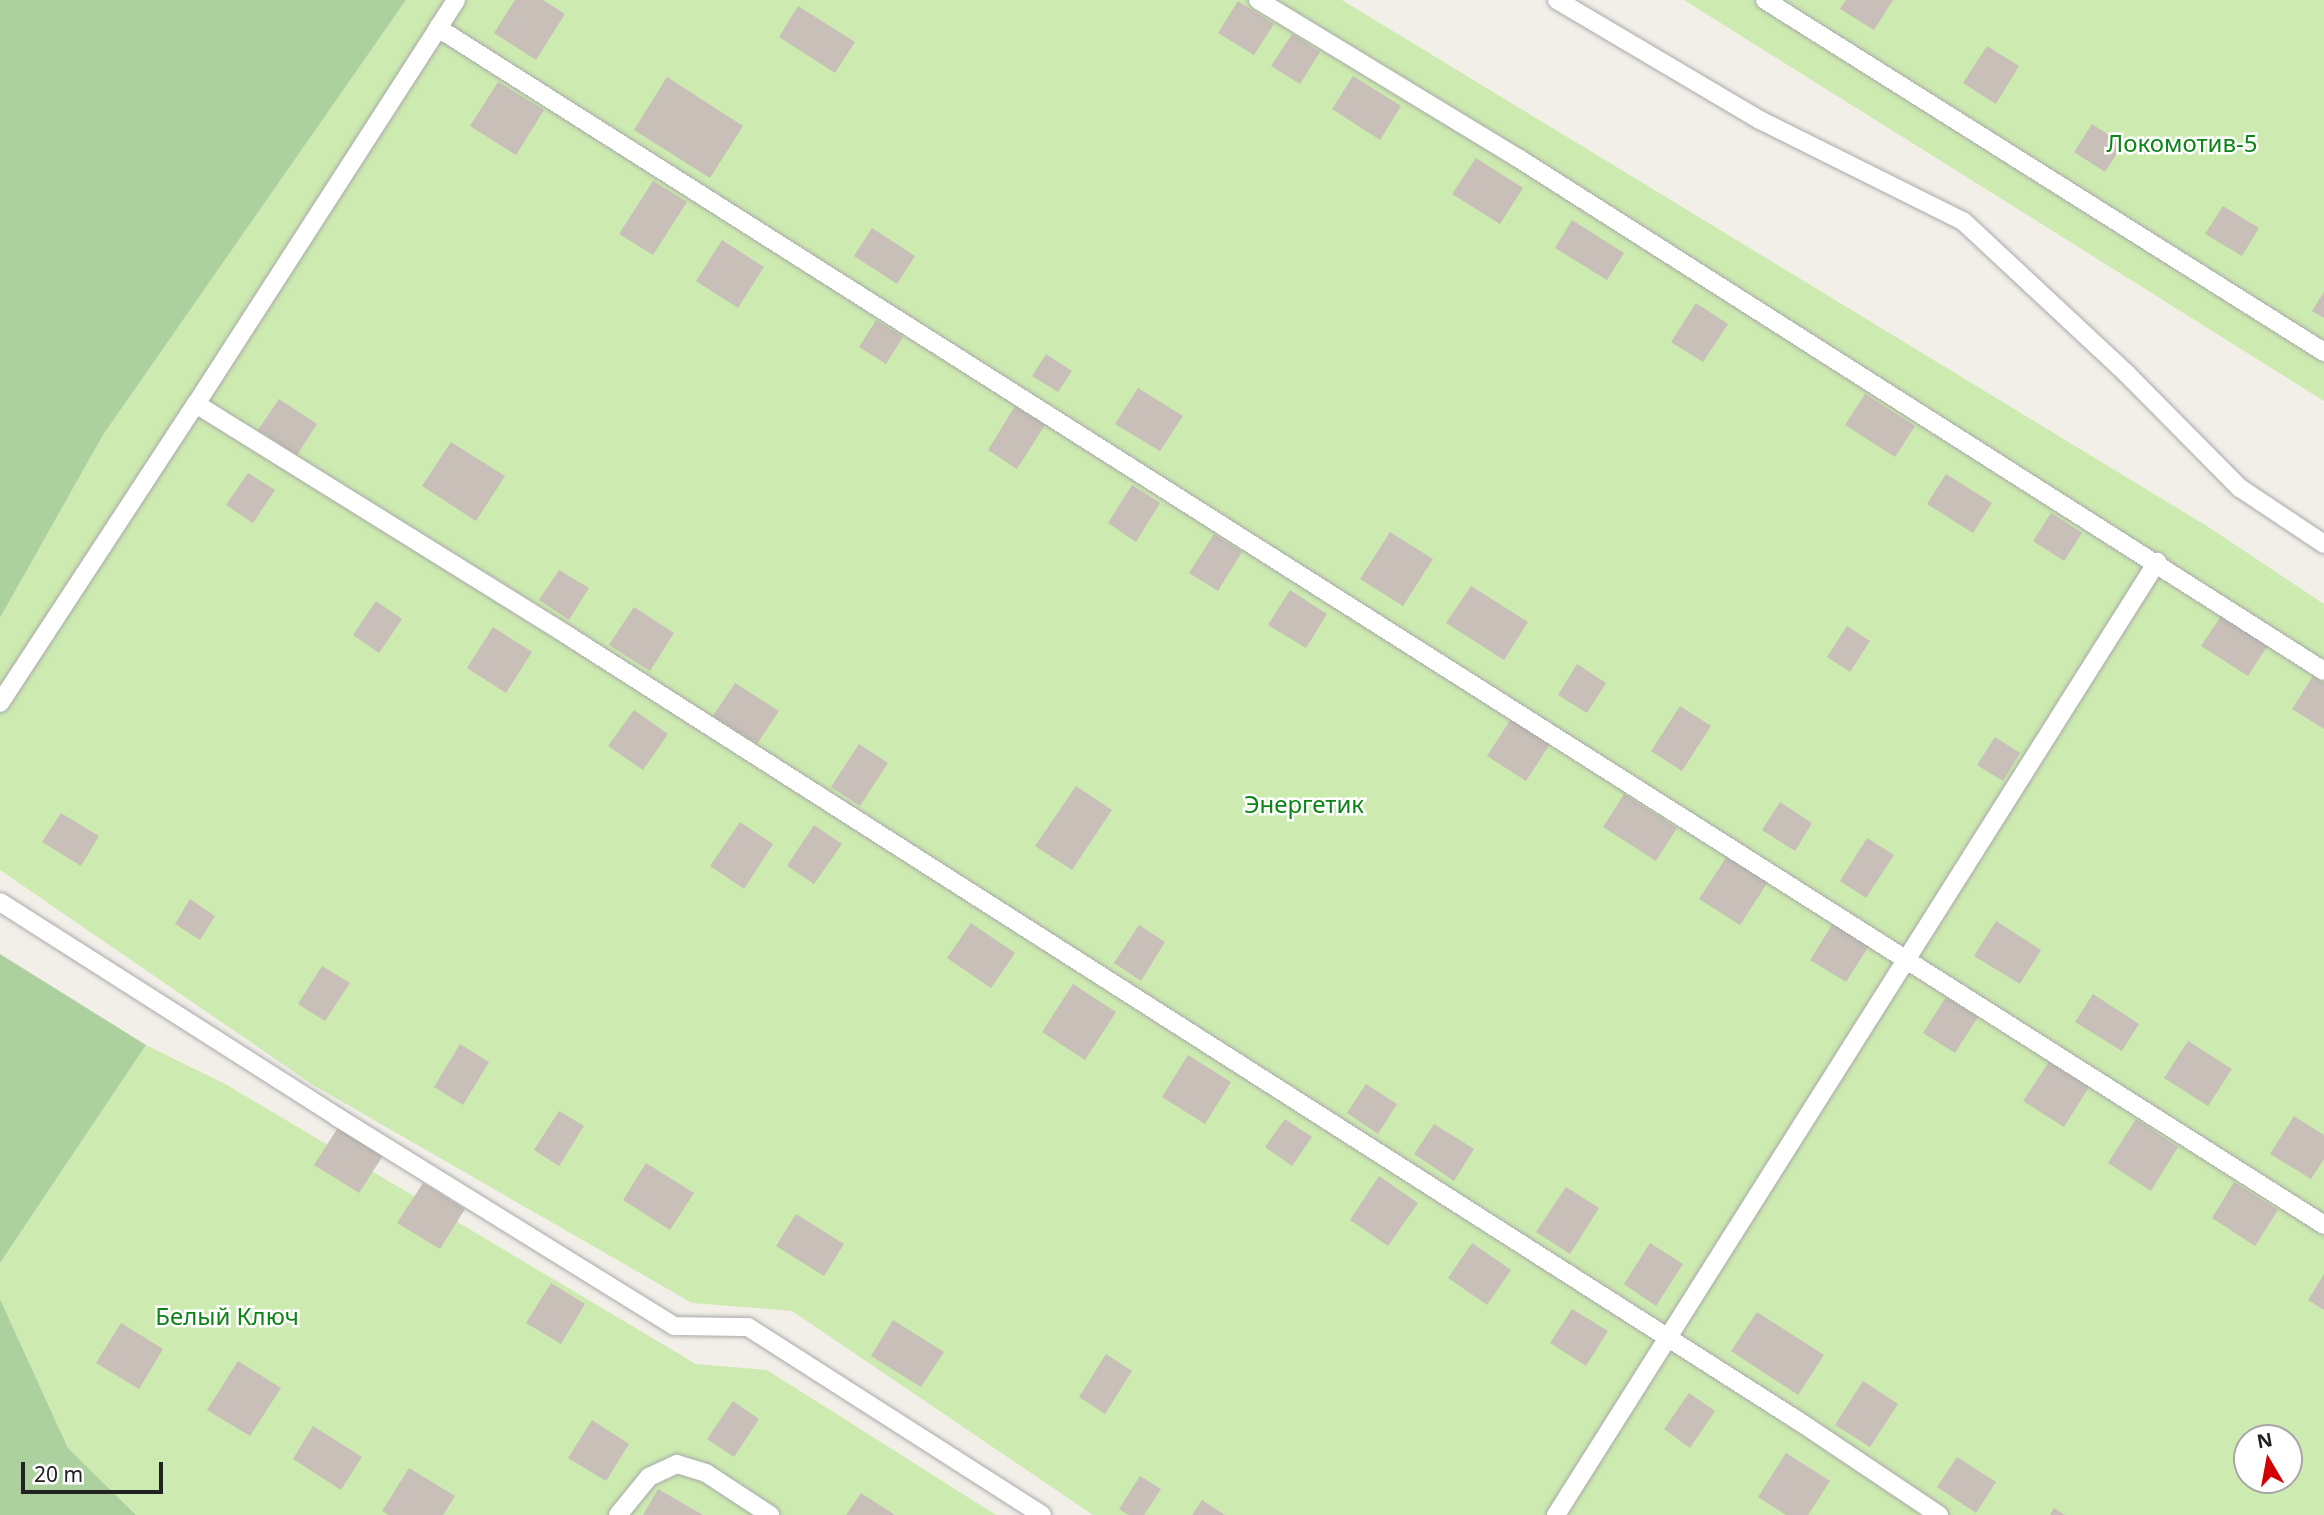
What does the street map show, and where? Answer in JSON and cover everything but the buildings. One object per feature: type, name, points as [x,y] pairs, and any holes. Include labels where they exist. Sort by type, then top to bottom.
[{"type":"lane","points":[[0,703],[456,0]]},
{"type":"lane","points":[[1258,0],[1518,158],[2157,562],[2324,671]]},
{"type":"lane","points":[[1557,0],[1760,120],[1963,222],[2127,374],[2240,488],[2324,544]]},
{"type":"lane","points":[[1765,0],[2324,352]]},
{"type":"lane","points":[[438,28],[2324,1225]]},
{"type":"lane","points":[[196,404],[556,628],[1797,1420],[1938,1515]]},
{"type":"lane","points":[[1556,1515],[1908,961],[2157,562]]},
{"type":"lane","points":[[0,902],[337,1117],[674,1326],[748,1327],[1042,1515]]},
{"type":"lane","points":[[618,1515],[649,1477],[677,1464],[706,1473],[770,1515]]},
{"type":"green space","points":[[0,0],[406,0],[103,435],[0,618]]},
{"type":"green space","name":"Энергетик","points":[[406,0],[1342,0],[2210,528],[2324,604],[2324,1515],[1093,1515],[792,1311],[692,1303],[313,1085],[0,870],[0,618],[103,435]]},
{"type":"green space","name":"Локомотив-5","points":[[1684,0],[2324,0],[2324,401]]},
{"type":"green space","points":[[0,954],[146,1045],[0,1263]]},
{"type":"green space","name":"Белый Ключ","points":[[146,1045],[227,1085],[696,1364],[767,1370],[996,1515],[136,1515],[68,1448],[0,1299],[0,1263]]},
{"type":"green space","points":[[0,1299],[68,1448],[136,1515],[0,1515]]}]
